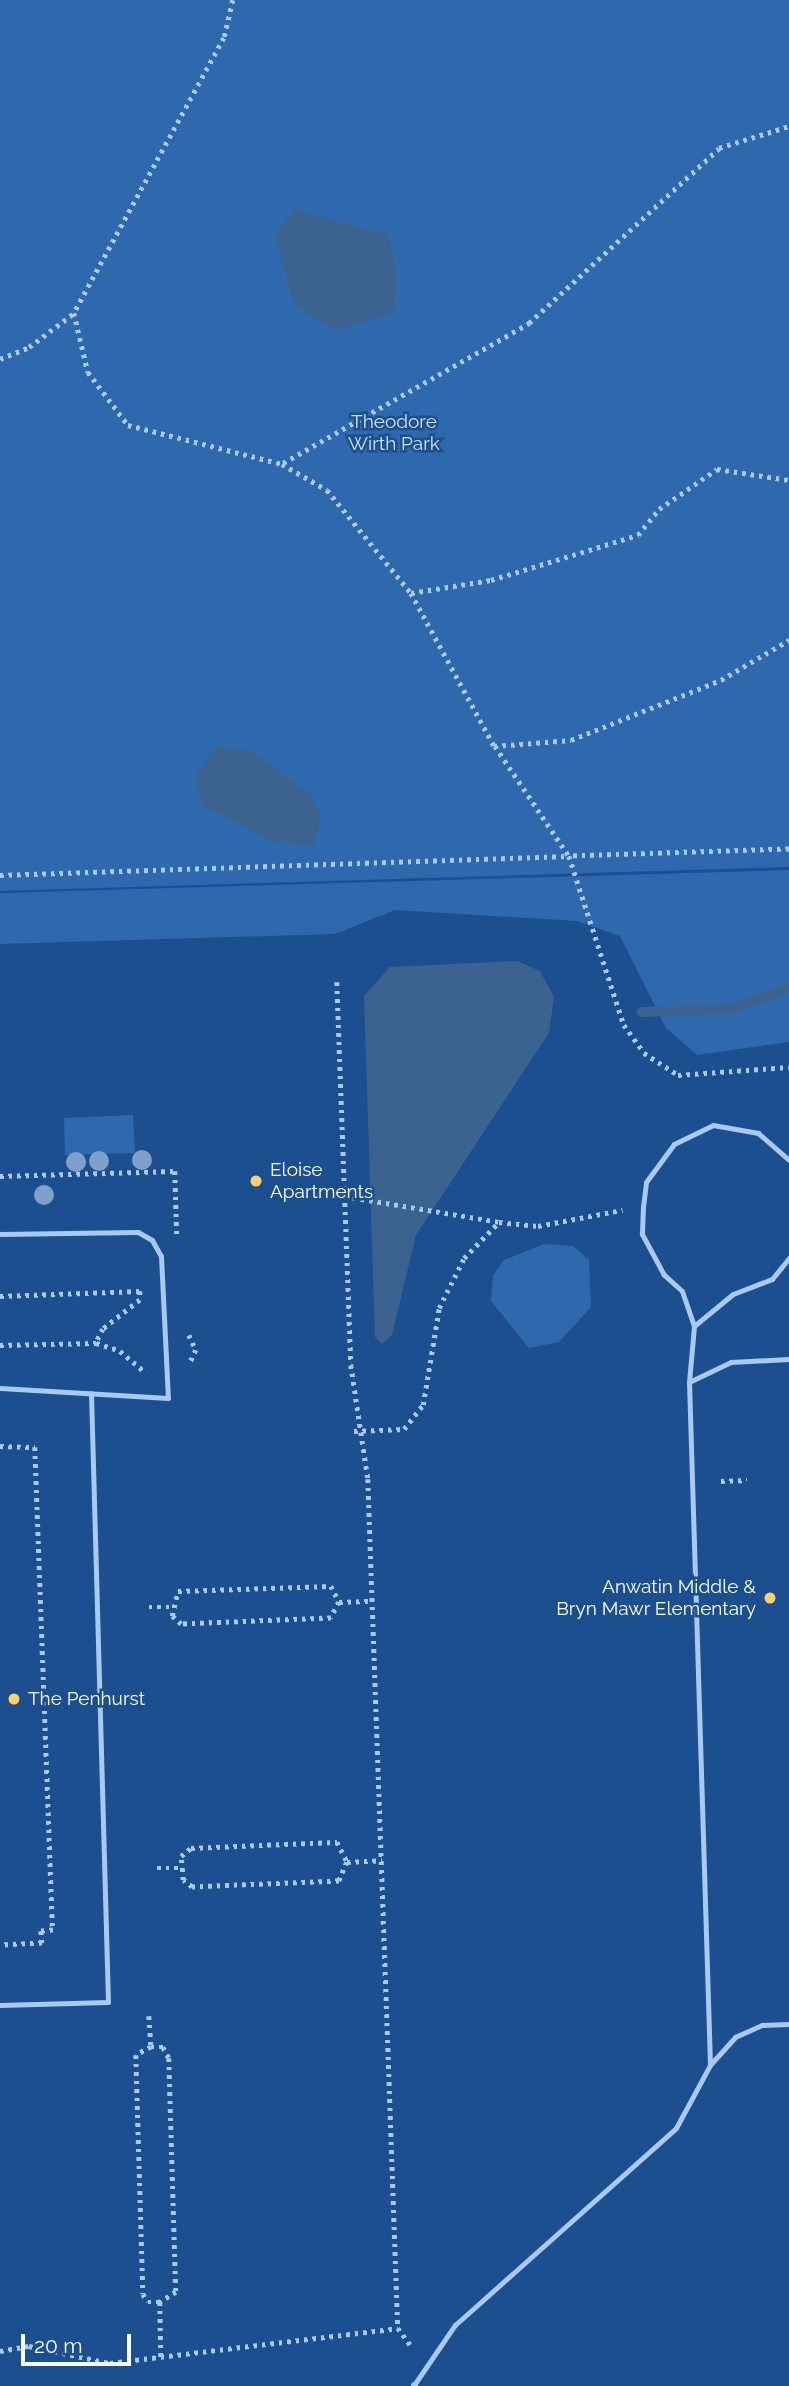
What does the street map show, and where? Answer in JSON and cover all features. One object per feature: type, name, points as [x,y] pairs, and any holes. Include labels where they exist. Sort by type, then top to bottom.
[{"type":"lane","points":[[710,2065],[689,1382],[694,1326],[682,1291],[664,1275],[642,1234],[643,1206],[646,1182],[674,1144],[713,1125],[758,1133],[789,1160]]},
{"type":"lane","points":[[0,1234],[138,1232],[152,1240],[161,1256],[168,1398],[0,1388]]},
{"type":"lane","points":[[694,1326],[733,1294],[772,1279],[789,1258]]},
{"type":"lane","points":[[689,1382],[731,1362],[789,1359]]},
{"type":"lane","points":[[0,2005],[108,2002],[91,1393]]},
{"type":"lane","points":[[414,2385],[455,2325],[676,2128],[710,2065],[735,2037],[762,2025],[789,2024]]},
{"type":"path","points":[[0,359],[29,346],[75,313],[224,38],[233,0]]},
{"type":"path","points":[[282,464],[529,323],[719,148],[789,125]]},
{"type":"path","points":[[75,313],[88,372],[128,425],[282,464],[327,491],[411,593],[494,746],[569,856],[624,1025],[644,1053],[678,1075],[789,1068]]},
{"type":"path","points":[[411,593],[491,580],[638,535],[659,509],[718,469],[789,480]]},
{"type":"path","points":[[494,746],[571,740],[720,680],[789,640]]},
{"type":"path","points":[[0,875],[789,849]]},
{"type":"path","points":[[337,982],[351,1364],[364,1430],[373,1601],[398,2328],[411,2346]]},
{"type":"path","points":[[344,1196],[538,1226],[643,1206]]},
{"type":"path","points":[[354,1431],[404,1429],[423,1405],[439,1308],[464,1258],[499,1222]]},
{"type":"path","points":[[0,1296],[140,1291],[140,1300],[103,1329],[96,1343]]},
{"type":"path","points":[[0,1345],[96,1343],[120,1351],[168,1398]]},
{"type":"path","points":[[0,1446],[35,1447],[53,1930],[41,1931],[42,1943],[0,1945]]},
{"type":"path","points":[[721,1481],[747,1480]]},
{"type":"path","points":[[317,1586],[331,1586],[339,1602],[331,1618],[181,1624],[172,1607],[178,1591],[317,1586]]},
{"type":"path","points":[[339,1602],[373,1601]]},
{"type":"path","points":[[149,1607],[172,1607]]},
{"type":"path","points":[[337,1842],[347,1862],[339,1881],[192,1887],[182,1868],[181,1856],[191,1847],[337,1842]]},
{"type":"path","points":[[347,1862],[382,1860]]},
{"type":"path","points":[[157,1868],[182,1868]]},
{"type":"path","points":[[149,2017],[151,2048]]},
{"type":"path","points":[[151,2048],[163,2048],[169,2058],[176,2292],[160,2302],[148,2302],[143,2294],[136,2055],[151,2048]]},
{"type":"path","points":[[160,2302],[161,2358]]},
{"type":"path","points":[[0,2351],[29,2346],[110,2363],[398,2328]]},
{"type":"green space","name":"Theodore Wirth Park","points":[[0,0],[789,0],[789,867],[0,891]]},
{"type":"green space","points":[[789,870],[789,1042],[697,1055],[666,1028],[620,936],[577,921],[395,910],[335,934],[0,944],[0,893]]},
{"type":"green space","points":[[133,1115],[135,1153],[65,1155],[64,1118]]},
{"type":"green space","points":[[544,1244],[573,1246],[589,1260],[591,1307],[559,1342],[529,1348],[491,1301],[493,1275],[504,1260]]},
{"type":"shaded area","points":[[294,209],[386,234],[396,266],[395,312],[337,330],[306,314],[292,299],[275,237]]},
{"type":"shaded area","points":[[216,747],[250,750],[309,794],[321,816],[313,846],[273,841],[203,805],[195,776]]},
{"type":"shaded area","points":[[517,961],[540,971],[554,997],[549,1033],[416,1235],[392,1335],[382,1344],[375,1337],[364,996],[390,967]]},
{"type":"waterway","points":[[642,1012],[734,1008],[789,988]]},
{"type":"place","name":"Eloise Apartments","points":[[256,1181]]},
{"type":"place","name":"Anwatin Middle & Bryn Mawr Elementary","points":[[770,1598]]},
{"type":"place","name":"The Penhurst","points":[[14,1699]]}]
